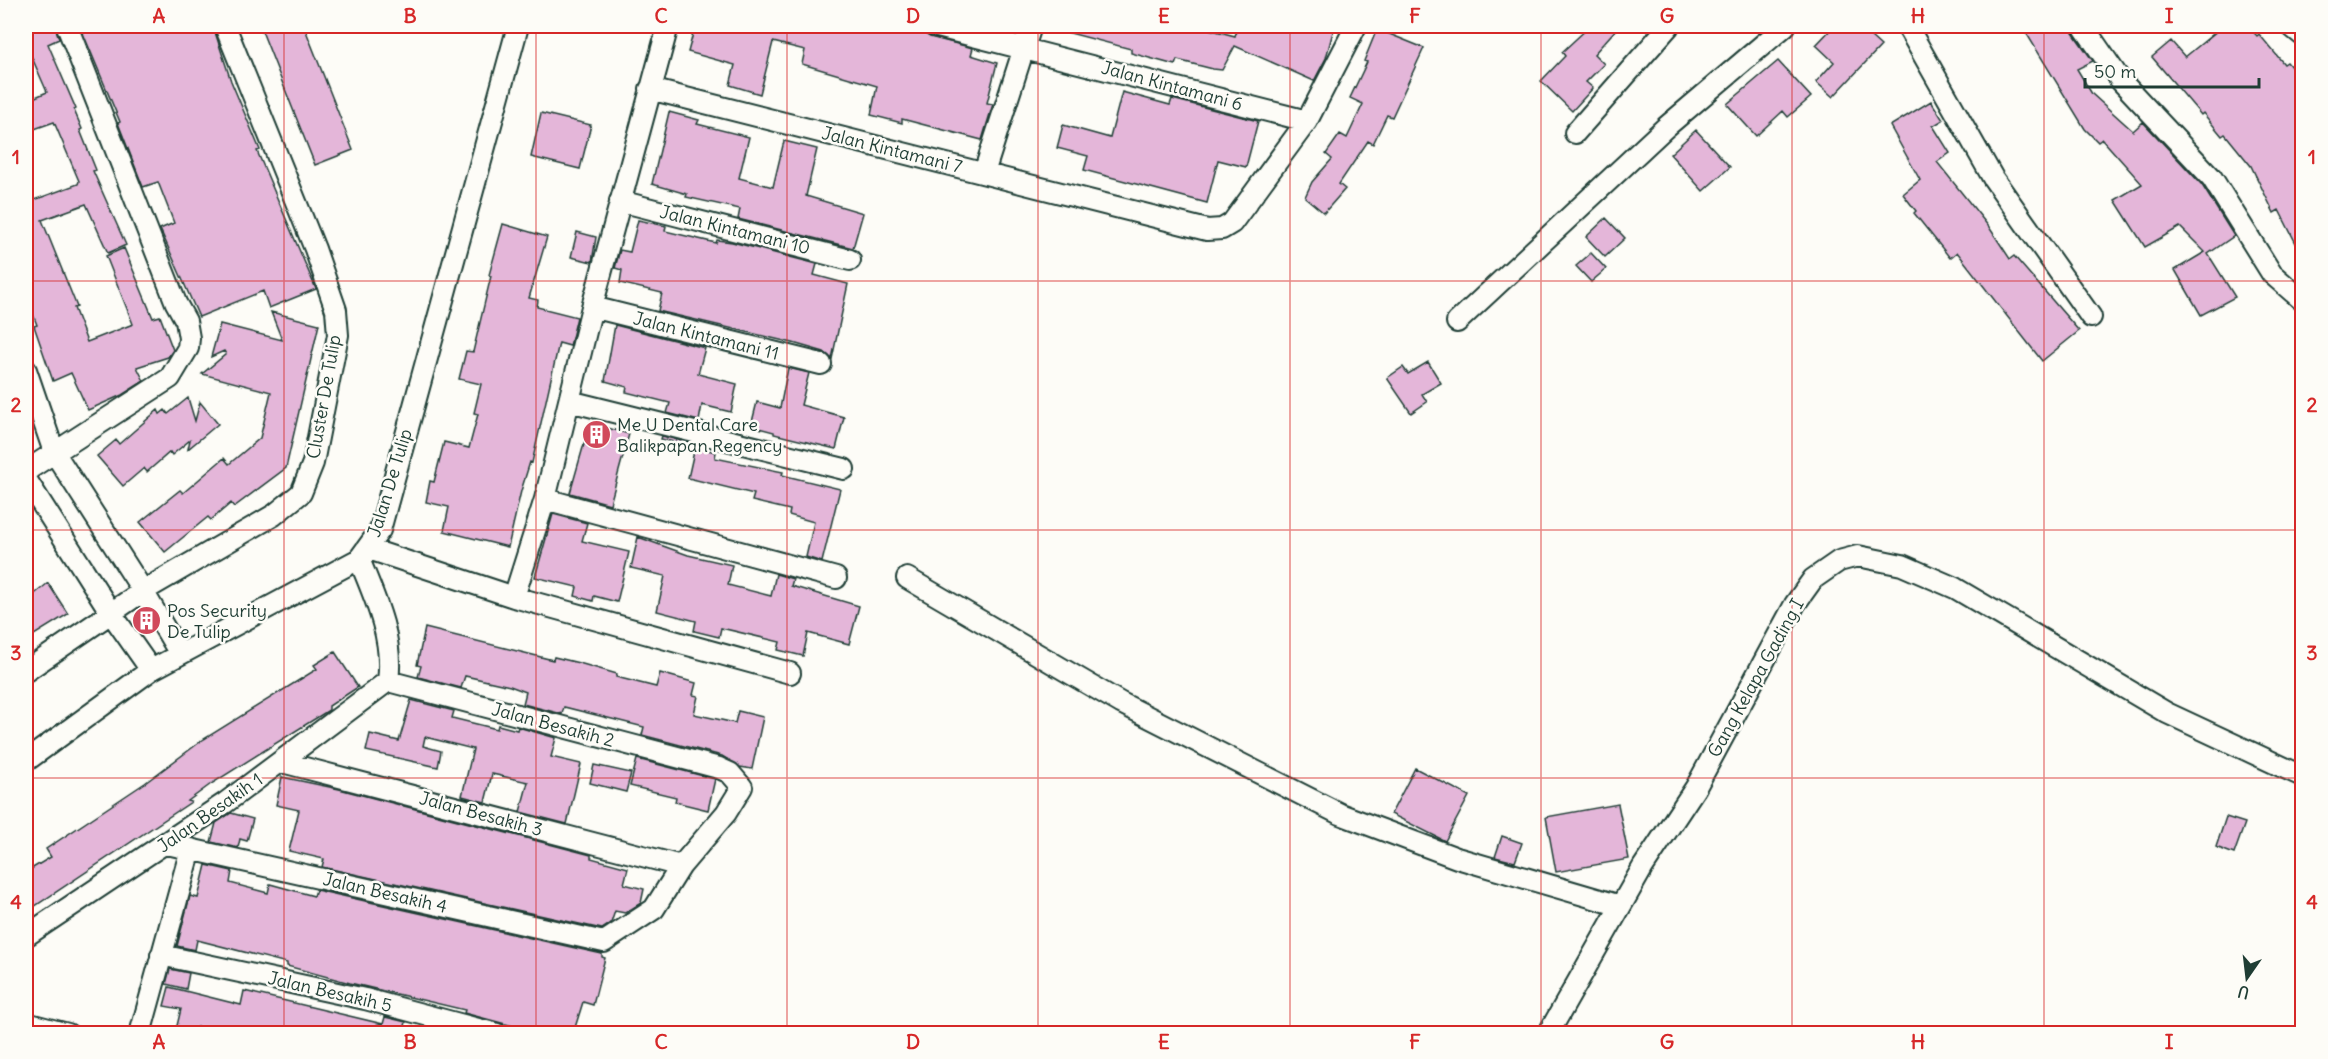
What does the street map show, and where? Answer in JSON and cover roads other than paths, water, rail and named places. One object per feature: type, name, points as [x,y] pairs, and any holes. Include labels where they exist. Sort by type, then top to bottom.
[{"type":"street","points":[[26,471],[170,378],[188,348],[189,338],[186,321],[176,303],[68,26]]},
{"type":"street","name":"Cluster De Tulip","points":[[26,671],[143,591],[274,515],[301,493],[313,463],[338,335],[336,310],[315,249],[225,26]]},
{"type":"street","name":"Jalan De Tulip","points":[[26,761],[151,670],[364,554],[380,530],[518,26]]},
{"type":"street","points":[[514,597],[544,499],[591,307],[668,26]]},
{"type":"street","name":"Jalan Kintamani 6","points":[[934,26],[1024,47],[1307,121]]},
{"type":"street","name":"Jalan Kintamani 7","points":[[650,89],[984,173],[1031,26]]},
{"type":"street","points":[[984,173],[1207,230],[1222,230],[1232,223],[1307,121],[1356,26]]},
{"type":"street","points":[[1575,133],[1669,26]]},
{"type":"street","points":[[1457,322],[1666,127],[1785,26]]},
{"type":"street","points":[[1907,26],[1993,178],[2091,317]]},
{"type":"street","points":[[2083,26],[2121,81],[2212,178],[2272,274],[2302,300]]},
{"type":"street","points":[[2290,26],[2302,35]]},
{"type":"street","name":"Jalan Kintamani 10","points":[[620,201],[850,260]]},
{"type":"street","name":"Jalan Kintamani 11","points":[[591,307],[821,364]]},
{"type":"street","points":[[26,370],[54,452],[143,591],[180,654]]},
{"type":"street","points":[[570,400],[844,469]]},
{"type":"street","points":[[26,479],[111,614],[151,670]]},
{"type":"street","points":[[544,499],[836,578]]},
{"type":"street","points":[[364,554],[790,674]]},
{"type":"street","points":[[364,554],[391,659],[388,681]]},
{"type":"street","name":"Gang Kelapa Gading I","points":[[1548,1034],[1621,906],[1696,787],[1795,604],[1813,579],[1839,561],[1858,556],[1902,565],[1955,588],[2167,713],[2302,776]]},
{"type":"street","points":[[908,578],[1121,703],[1340,814],[1457,858],[1621,906]]},
{"type":"street","name":"Jalan Besakih 1","points":[[26,936],[167,844],[282,762],[388,681]]},
{"type":"street","name":"Jalan Besakih 2","points":[[388,681],[719,768],[730,773],[742,788],[726,813],[681,866]]},
{"type":"street","name":"Jalan Besakih 3","points":[[282,762],[681,866]]},
{"type":"street","name":"Jalan Besakih 4","points":[[167,844],[604,942],[654,909],[681,866]]},
{"type":"street","points":[[140,1034],[191,849]]},
{"type":"street","name":"Jalan Besakih 5","points":[[161,955],[365,999],[498,1034]]},
{"type":"street","points":[[26,1023],[68,1034]]},
{"type":"place","name":"Me U Dental Care Balikpapan Regency","points":[[596,435]]},
{"type":"place","name":"Pos Security De Tulip","points":[[146,621]]}]
